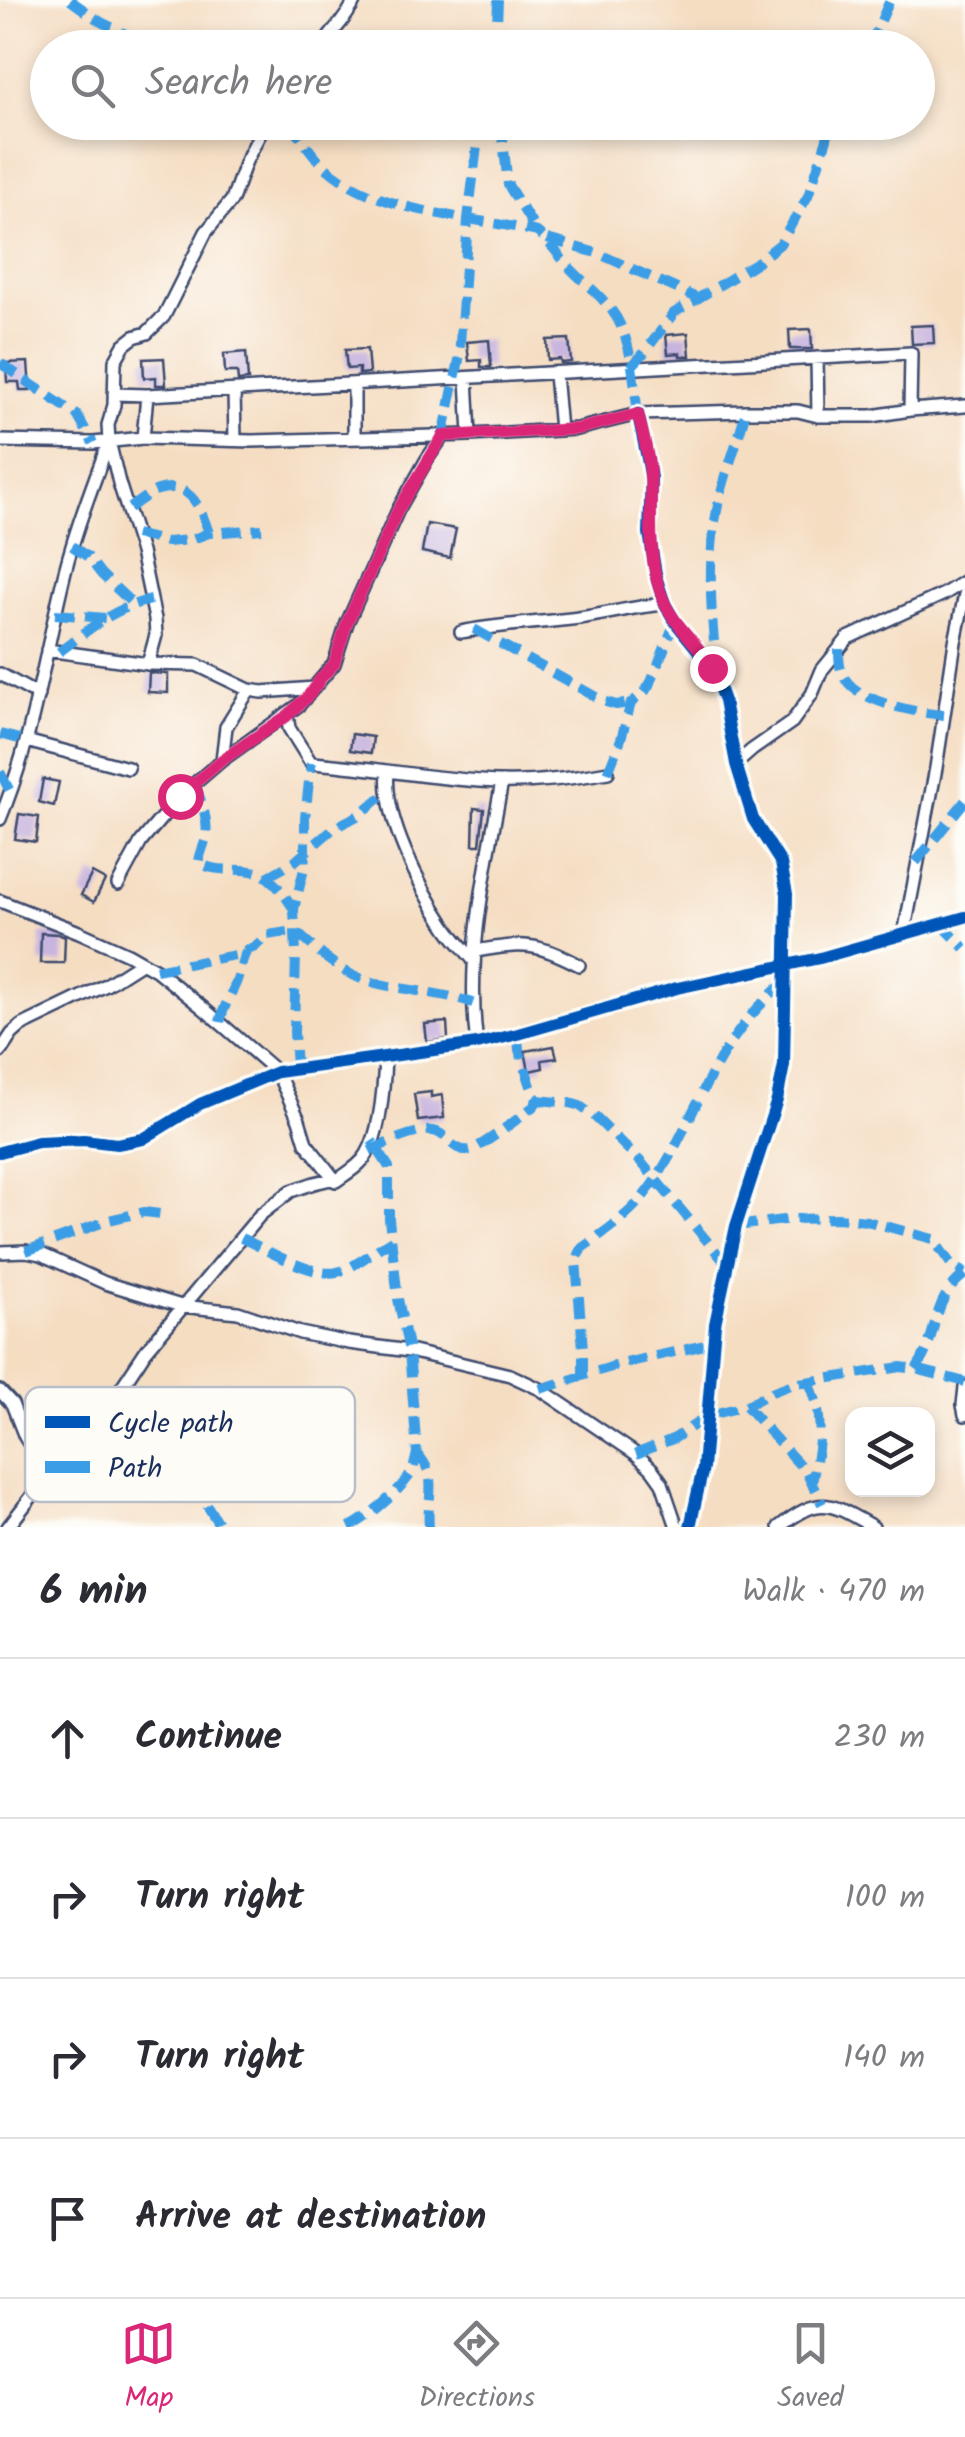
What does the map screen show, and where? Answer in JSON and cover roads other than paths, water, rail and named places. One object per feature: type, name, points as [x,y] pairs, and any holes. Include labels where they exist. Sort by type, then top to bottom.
[{"type":"street","points":[[335,30],[346,20],[355,0]]},
{"type":"street","points":[[148,664],[156,634],[155,618],[142,552],[109,442],[115,361],[124,345],[147,333],[164,316],[206,232],[232,200],[257,140]]},
{"type":"street","points":[[114,394],[910,354],[910,410]]},
{"type":"street","points":[[818,358],[818,416]]},
{"type":"street","points":[[555,374],[560,430]]},
{"type":"street","points":[[468,378],[470,435]]},
{"type":"street","points":[[354,384],[354,438]]},
{"type":"street","points":[[234,390],[235,440]]},
{"type":"street","points":[[143,438],[147,395]]},
{"type":"street","points":[[0,441],[93,443],[143,438],[443,436],[596,426],[638,414],[798,411],[818,416],[872,416],[965,406]]},
{"type":"street","points":[[638,414],[651,478],[650,532],[657,580],[676,622],[712,668],[753,819],[781,863],[788,918],[781,1082],[736,1226],[716,1324],[702,1468],[690,1527]]},
{"type":"street","points":[[118,884],[141,842],[180,796],[222,760],[287,716],[334,664],[347,623],[398,510],[443,436]]},
{"type":"street","points":[[0,819],[26,741],[72,546],[109,442]]},
{"type":"street","points":[[736,764],[792,722],[812,694],[822,670],[848,638],[965,581]]},
{"type":"street","points":[[904,934],[965,594]]},
{"type":"street","points":[[461,632],[665,604]]},
{"type":"street","points":[[48,650],[148,664],[197,665],[249,690],[262,692],[314,688]]},
{"type":"street","points":[[0,674],[38,695]]},
{"type":"street","points":[[222,760],[226,727],[249,690]]},
{"type":"street","points":[[287,716],[289,728],[311,763],[502,782],[608,772]]},
{"type":"street","points":[[26,741],[128,768]]},
{"type":"street","points":[[388,772],[386,793],[398,835],[441,918],[475,956]]},
{"type":"street","points":[[477,1044],[473,1003],[475,956],[502,782]]},
{"type":"street","points":[[0,901],[80,932],[142,962],[203,1008],[277,1072],[300,1120],[306,1144],[336,1181]]},
{"type":"street","points":[[0,1152],[38,1142],[84,1140],[117,1144],[144,1139],[200,1104],[277,1072],[477,1044],[677,988],[820,958],[965,918]]},
{"type":"street","points":[[475,956],[514,945],[546,948],[579,965]]},
{"type":"street","points":[[0,1052],[21,1026],[106,985],[142,962]]},
{"type":"street","points":[[122,1387],[181,1306],[260,1215],[299,1187],[336,1181],[358,1165],[372,1145],[385,1057]]},
{"type":"street","points":[[0,1252],[41,1254],[105,1283],[181,1306],[238,1312],[300,1333],[410,1350],[510,1375],[540,1390],[652,1468],[662,1483],[677,1527]]},
{"type":"street","points":[[965,1388],[965,1415]]},
{"type":"street","points":[[0,1392],[12,1404],[25,1438]]},
{"type":"street","points":[[8,1527],[27,1502]]},
{"type":"street","points":[[779,1527],[795,1514],[822,1504],[873,1527]]}]
